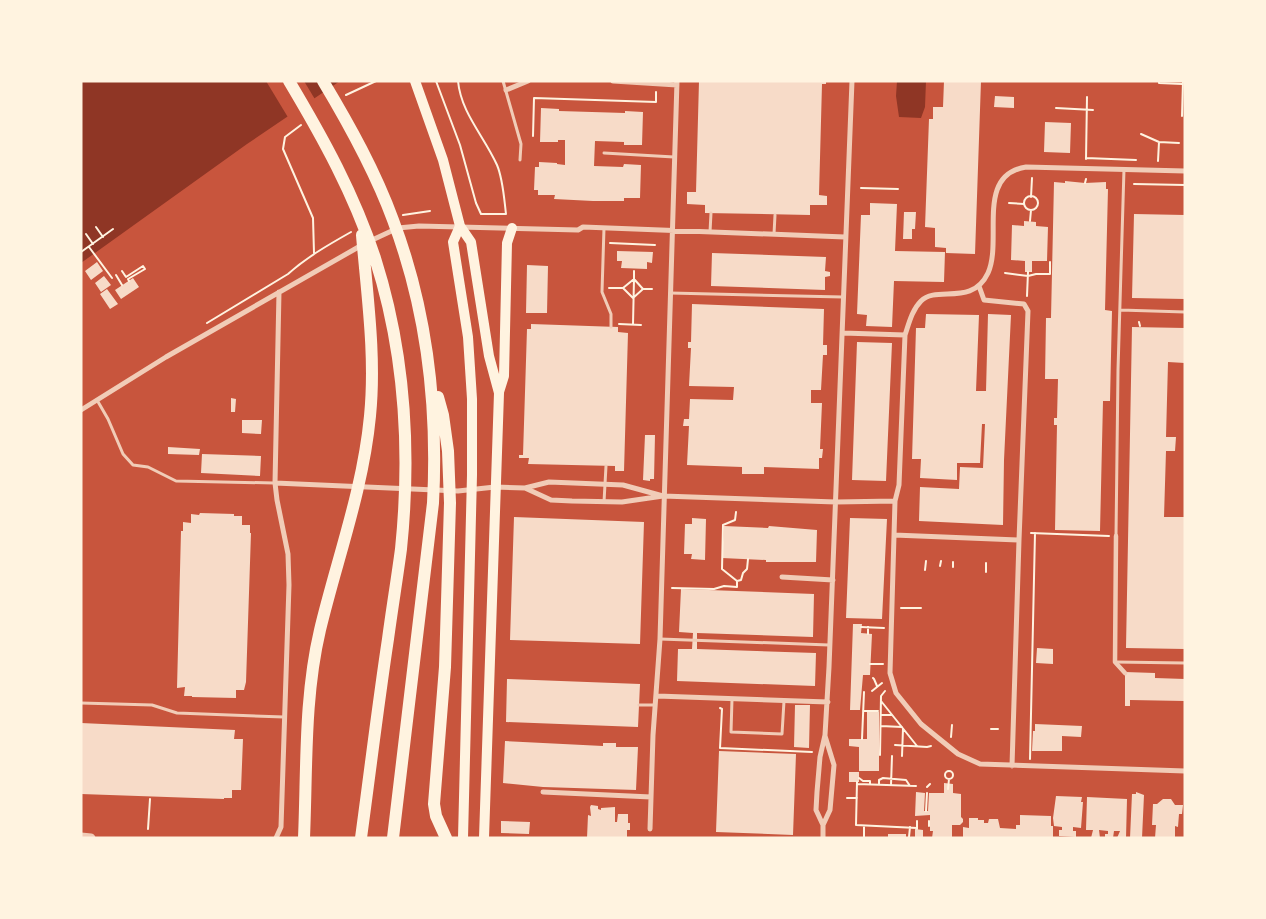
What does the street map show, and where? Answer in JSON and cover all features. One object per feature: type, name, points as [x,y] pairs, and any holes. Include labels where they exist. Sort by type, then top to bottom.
[{"type":"highway","points":[[289,81],[340,172],[360,217],[370,261],[372,374],[370,416],[362,471],[320,632],[308,704],[304,838]]},
{"type":"highway","points":[[323,81],[363,152],[392,212],[418,303],[430,368],[443,415],[450,503],[445,667],[434,804],[436,816],[446,838]]},
{"type":"highway","points":[[361,838],[396,583],[405,501],[406,472],[405,423],[398,358],[385,293],[370,261]]},
{"type":"highway","points":[[393,838],[433,503],[434,419],[430,368]]},
{"type":"main road","points":[[417,86],[443,160],[460,226],[471,242],[489,356],[498,393],[484,838]]},
{"type":"main road","points":[[460,226],[453,242],[463,302],[472,399],[472,489],[463,838]]},
{"type":"main road","points":[[498,393],[504,376],[508,243],[512,228]]},
{"type":"street","points":[[506,90],[528,81]]},
{"type":"street","points":[[613,81],[677,83],[660,639],[650,828]]},
{"type":"street","points":[[823,825],[816,810],[820,756],[825,735],[828,702],[852,81]]},
{"type":"street","points":[[1185,170],[1026,167],[1016,169],[1008,174],[1000,184],[995,195],[992,260],[988,272],[979,286],[964,293],[934,294],[921,300],[911,315],[905,335],[900,485],[894,501],[890,673],[894,689],[921,724],[958,754],[980,764],[1185,770]]},
{"type":"street","points":[[81,410],[166,357],[279,292],[351,251],[398,228],[460,226],[578,230],[583,228],[604,228],[845,237]]},
{"type":"street","points":[[979,286],[984,300],[1024,304],[1028,311],[1012,766]]},
{"type":"street","points":[[276,838],[281,827],[289,577],[288,554],[275,483],[279,292]]},
{"type":"street","points":[[843,333],[905,335]]},
{"type":"street","points":[[275,483],[458,491],[495,487],[525,488],[549,482],[623,485],[663,496]]},
{"type":"street","points":[[525,488],[551,500],[604,502],[622,502],[663,496],[836,502],[894,501]]},
{"type":"street","points":[[894,535],[1019,540]]},
{"type":"street","points":[[1116,536],[1115,662],[1125,673]]},
{"type":"street","points":[[782,577],[833,580]]},
{"type":"street","points":[[657,696],[828,702]]},
{"type":"street","points":[[822,838],[823,825],[830,810],[834,765],[825,735]]},
{"type":"street","points":[[544,792],[651,797]]},
{"type":"street","points":[[81,837],[91,838]]},
{"type":"lane","points":[[503,81],[520,144],[520,160]]},
{"type":"lane","points":[[604,154],[674,157]]},
{"type":"lane","points":[[1116,536],[1124,169]]},
{"type":"lane","points":[[710,232],[711,213]]},
{"type":"lane","points":[[774,234],[775,215]]},
{"type":"lane","points":[[604,228],[602,292],[611,314],[611,327]]},
{"type":"lane","points":[[670,293],[844,297]]},
{"type":"lane","points":[[1120,310],[1185,312]]},
{"type":"lane","points":[[97,400],[108,419],[123,454],[133,464],[148,467],[176,481],[275,483]]},
{"type":"lane","points":[[604,502],[606,466]]},
{"type":"lane","points":[[660,639],[830,645]]},
{"type":"lane","points":[[1115,662],[1185,663]]},
{"type":"lane","points":[[732,699],[730,732],[782,734],[784,701]]},
{"type":"lane","points":[[81,702],[152,704],[177,713],[285,718]]},
{"type":"lane","points":[[639,705],[656,706]]},
{"type":"path","points":[[345,96],[376,81]]},
{"type":"path","points":[[436,83],[460,145],[476,203],[481,214],[506,214],[498,167],[467,113],[458,81]]},
{"type":"path","points":[[1159,81],[1159,83],[1183,83],[1184,110],[1182,116]]},
{"type":"path","points":[[1087,97],[1086,158],[1141,160]]},
{"type":"path","points":[[534,136],[534,98],[656,102]]},
{"type":"path","points":[[1056,108],[1093,110]]},
{"type":"path","points":[[301,125],[285,137],[284,149],[313,218],[314,253]]},
{"type":"path","points":[[1141,134],[1159,142],[1179,143]]},
{"type":"path","points":[[1150,161],[1159,161],[1159,142]]},
{"type":"path","points":[[1031,197],[1032,178]]},
{"type":"path","points":[[1134,184],[1185,185]]},
{"type":"path","points":[[861,188],[898,189]]},
{"type":"path","points":[[1024,204],[1026,199],[1031,197]]},
{"type":"path","points":[[1031,197],[1035,198],[1038,204],[1035,209],[1031,210]]},
{"type":"path","points":[[1010,203],[1024,204]]},
{"type":"path","points":[[1024,204],[1027,209],[1031,210]]},
{"type":"path","points":[[1030,221],[1031,210]]},
{"type":"path","points":[[392,212],[430,211]]},
{"type":"path","points":[[96,227],[103,237]]},
{"type":"path","points":[[82,250],[113,229]]},
{"type":"path","points":[[205,324],[288,274],[314,253],[352,232]]},
{"type":"path","points":[[86,234],[93,244]]},
{"type":"path","points":[[610,243],[655,245]]},
{"type":"path","points":[[88,247],[112,278]]},
{"type":"path","points":[[1005,273],[1028,276],[1050,274],[1050,262]]},
{"type":"path","points":[[122,271],[126,277],[143,266],[145,269],[129,281]]},
{"type":"path","points":[[633,324],[634,271]]},
{"type":"path","points":[[1027,298],[1028,272]]},
{"type":"path","points":[[116,276],[122,285]]},
{"type":"path","points":[[602,288],[623,288],[634,279]]},
{"type":"path","points":[[634,279],[643,289]]},
{"type":"path","points":[[623,288],[633,298]]},
{"type":"path","points":[[633,298],[643,289],[652,289]]},
{"type":"path","points":[[1139,322],[1140,326]]},
{"type":"path","points":[[618,324],[641,325]]},
{"type":"path","points":[[736,512],[734,520],[723,525],[722,569],[737,581]]},
{"type":"path","points":[[1031,533],[1116,536]]},
{"type":"path","points":[[1030,758],[1035,533]]},
{"type":"path","points":[[737,581],[741,580],[742,573],[747,570],[748,559]]},
{"type":"path","points":[[925,570],[926,561]]},
{"type":"path","points":[[940,566],[941,561]]},
{"type":"path","points":[[986,563],[986,572]]},
{"type":"path","points":[[672,588],[714,589],[724,586],[737,587],[737,581]]},
{"type":"path","points":[[892,607],[921,608]]},
{"type":"path","points":[[861,627],[884,628]]},
{"type":"path","points":[[868,627],[868,634]]},
{"type":"path","points":[[870,664],[883,664]]},
{"type":"path","points":[[873,678],[878,686]]},
{"type":"path","points":[[872,691],[882,683]]},
{"type":"path","points":[[880,755],[881,696],[885,691]]},
{"type":"path","points":[[862,739],[864,692]]},
{"type":"path","points":[[881,701],[917,746]]},
{"type":"path","points":[[863,710],[878,711]]},
{"type":"path","points":[[881,715],[892,715]]},
{"type":"path","points":[[881,726],[902,728]]},
{"type":"path","points":[[902,728],[902,756]]},
{"type":"path","points":[[991,729],[998,729]]},
{"type":"path","points":[[895,745],[931,746]]},
{"type":"path","points":[[891,785],[892,756]]},
{"type":"path","points":[[859,778],[863,781],[870,781],[870,784]]},
{"type":"path","points":[[879,784],[879,780],[882,778],[891,778],[906,780],[910,786]]},
{"type":"path","points":[[948,788],[949,779]]},
{"type":"path","points":[[916,786],[857,783],[856,825],[917,829],[917,821]]},
{"type":"path","points":[[927,787],[930,784]]},
{"type":"path","points":[[926,811],[927,793]]},
{"type":"path","points":[[847,798],[856,798]]},
{"type":"path","points":[[148,829],[150,799]]},
{"type":"path","points":[[864,826],[864,838]]},
{"type":"path","points":[[909,837],[910,828]]},
{"type":"shaded area","points":[[81,81],[340,81],[247,144],[81,263]]},
{"type":"shaded area","points":[[897,81],[926,81],[925,107],[921,118],[899,117],[896,96]]},
{"type":"pier","points":[[266,81],[304,81],[316,101],[289,119]]},
{"type":"building","points":[[699,81],[826,81],[826,84],[822,84],[819,195],[827,196],[827,205],[810,205],[810,215],[705,213],[705,205],[687,204],[687,192],[696,192]]},
{"type":"building","points":[[944,81],[981,81],[975,254],[946,253],[946,248],[935,247],[935,228],[925,227],[929,119],[933,119],[933,107],[943,107]]},
{"type":"building","points":[[995,96],[1014,97],[1014,108],[994,107]]},
{"type":"building","points":[[541,108],[559,109],[559,111],[643,112],[642,145],[624,145],[624,142],[595,141],[594,166],[623,167],[624,164],[641,165],[640,198],[624,198],[624,201],[593,201],[554,199],[555,195],[538,195],[538,190],[534,190],[535,167],[539,167],[539,162],[565,165],[565,140],[540,142]]},
{"type":"building","points":[[1045,122],[1071,123],[1070,153],[1044,152]]},
{"type":"building","points":[[1065,181],[1085,183],[1106,182],[1106,189],[1108,189],[1105,310],[1112,311],[1110,401],[1103,401],[1100,531],[1055,530],[1057,425],[1054,425],[1054,418],[1057,418],[1058,379],[1045,379],[1046,318],[1051,318],[1054,182],[1065,183]]},
{"type":"building","points":[[870,203],[897,204],[895,251],[945,252],[944,282],[894,281],[892,327],[866,326],[867,315],[857,314],[861,215],[870,215]]},
{"type":"building","points":[[904,212],[916,212],[915,229],[912,229],[912,239],[903,239]]},
{"type":"building","points":[[1134,214],[1185,215],[1185,299],[1132,298]]},
{"type":"building","points":[[1024,221],[1036,222],[1036,226],[1048,227],[1047,261],[1032,261],[1032,272],[1025,272],[1025,261],[1011,260],[1012,225],[1024,226]]},
{"type":"building","points":[[617,251],[653,252],[652,263],[647,262],[647,269],[621,268],[622,261],[617,261]]},
{"type":"building","points":[[712,253],[826,257],[825,271],[830,272],[830,276],[825,277],[825,290],[711,286]]},
{"type":"building","points":[[97,262],[103,271],[91,280],[85,271]]},
{"type":"building","points":[[527,265],[548,266],[547,313],[526,313]]},
{"type":"building","points":[[104,276],[111,285],[101,292],[95,283]]},
{"type":"building","points":[[133,278],[139,287],[121,299],[115,290]]},
{"type":"building","points":[[107,289],[118,304],[110,309],[100,294]]},
{"type":"building","points":[[692,304],[824,309],[823,345],[827,345],[827,355],[823,355],[821,390],[811,390],[811,403],[822,403],[820,449],[823,449],[822,458],[819,458],[819,469],[764,467],[764,474],[742,474],[742,467],[687,465],[689,426],[683,426],[684,419],[689,419],[690,399],[733,400],[734,387],[689,386],[691,348],[688,348],[688,342],[691,342]]},
{"type":"building","points":[[926,314],[979,315],[976,391],[986,391],[988,314],[1011,315],[1003,525],[919,521],[920,487],[959,489],[960,467],[983,468],[985,424],[982,424],[980,463],[957,463],[957,480],[920,478],[921,459],[912,459],[916,328],[925,328]]},
{"type":"building","points":[[531,324],[618,327],[618,332],[628,333],[624,471],[615,471],[615,466],[528,464],[529,458],[519,458],[519,455],[523,455],[527,329],[531,329]]},
{"type":"building","points":[[1132,327],[1185,328],[1185,363],[1168,362],[1166,437],[1176,437],[1175,451],[1166,451],[1164,517],[1185,517],[1185,649],[1126,648]]},
{"type":"building","points":[[857,342],[892,343],[886,481],[852,480]]},
{"type":"building","points":[[231,398],[236,399],[235,412],[231,412]]},
{"type":"building","points":[[242,420],[262,420],[261,434],[242,433]]},
{"type":"building","points":[[645,435],[655,435],[654,479],[650,479],[650,481],[643,480]]},
{"type":"building","points":[[168,447],[200,449],[199,455],[168,454]]},
{"type":"building","points":[[202,454],[261,456],[260,476],[201,473]]},
{"type":"building","points":[[200,513],[234,514],[234,516],[242,516],[242,525],[250,525],[246,682],[244,690],[236,690],[236,698],[184,696],[185,687],[177,688],[181,531],[183,531],[183,522],[191,523],[191,514],[199,515]]},
{"type":"building","points":[[514,517],[644,522],[640,644],[510,640]]},
{"type":"building","points":[[692,518],[706,519],[705,560],[691,559],[692,554],[684,554],[685,524],[692,524]]},
{"type":"building","points":[[850,518],[887,519],[882,619],[846,618]]},
{"type":"building","points":[[724,526],[768,528],[769,526],[817,530],[816,562],[766,562],[766,560],[722,558]]},
{"type":"building","points":[[681,589],[814,594],[813,637],[697,633],[697,649],[816,653],[815,686],[677,681],[678,649],[692,649],[693,633],[679,632]]},
{"type":"building","points":[[853,624],[862,624],[861,633],[872,634],[870,675],[863,675],[860,710],[850,710]]},
{"type":"building","points":[[1037,648],[1053,649],[1053,664],[1036,663]]},
{"type":"building","points":[[1125,672],[1155,673],[1155,678],[1185,679],[1185,701],[1130,700],[1130,706],[1125,706]]},
{"type":"building","points":[[507,679],[640,684],[638,727],[506,722]]},
{"type":"building","points":[[795,705],[810,705],[809,748],[794,747]]},
{"type":"building","points":[[867,712],[879,712],[879,771],[859,771],[859,747],[849,746],[849,739],[867,739]]},
{"type":"building","points":[[81,723],[235,730],[234,739],[243,739],[241,790],[232,790],[232,798],[224,799],[81,794]]},
{"type":"building","points":[[1035,724],[1082,726],[1081,737],[1062,736],[1062,751],[1032,751]]},
{"type":"building","points":[[505,741],[603,746],[603,743],[616,743],[616,747],[638,747],[636,790],[543,787],[503,783]]},
{"type":"building","points":[[719,751],[796,754],[793,835],[716,832]]},
{"type":"building","points":[[849,772],[859,772],[859,782],[849,782]]},
{"type":"building","points":[[944,783],[953,784],[953,793],[961,794],[961,817],[963,822],[960,825],[952,825],[952,837],[932,838],[933,831],[930,831],[930,815],[915,816],[916,792],[925,793],[924,811],[928,811],[929,793],[944,793]]},
{"type":"building","points":[[1136,792],[1144,795],[1142,838],[1130,838],[1132,794],[1136,794]]},
{"type":"building","points":[[1056,796],[1082,797],[1081,828],[1073,827],[1073,831],[1076,831],[1076,837],[1059,836],[1059,830],[1062,830],[1062,827],[1054,826],[1053,818]]},
{"type":"building","points":[[1087,797],[1127,799],[1126,838],[1117,838],[1120,831],[1114,831],[1113,838],[1105,838],[1105,834],[1108,834],[1108,831],[1099,830],[1100,838],[1091,838],[1093,830],[1086,830]]},
{"type":"building","points":[[1163,799],[1171,799],[1175,805],[1183,805],[1182,814],[1179,814],[1178,827],[1175,826],[1175,838],[1155,838],[1156,825],[1152,825],[1153,804],[1157,804]]},
{"type":"building","points":[[591,805],[598,806],[598,809],[601,810],[601,808],[615,807],[615,822],[617,822],[618,814],[628,814],[630,830],[627,830],[627,838],[587,838],[588,815],[591,816]]},
{"type":"building","points":[[1020,815],[1051,816],[1053,838],[963,838],[963,827],[969,828],[969,818],[984,820],[984,823],[988,823],[989,819],[998,819],[1000,828],[1016,829],[1016,825],[1020,825]]},
{"type":"building","points":[[501,821],[530,822],[529,834],[501,833]]},
{"type":"building","points":[[915,829],[923,830],[923,838],[915,838]]},
{"type":"building","points":[[888,834],[906,834],[906,838],[888,838]]}]
